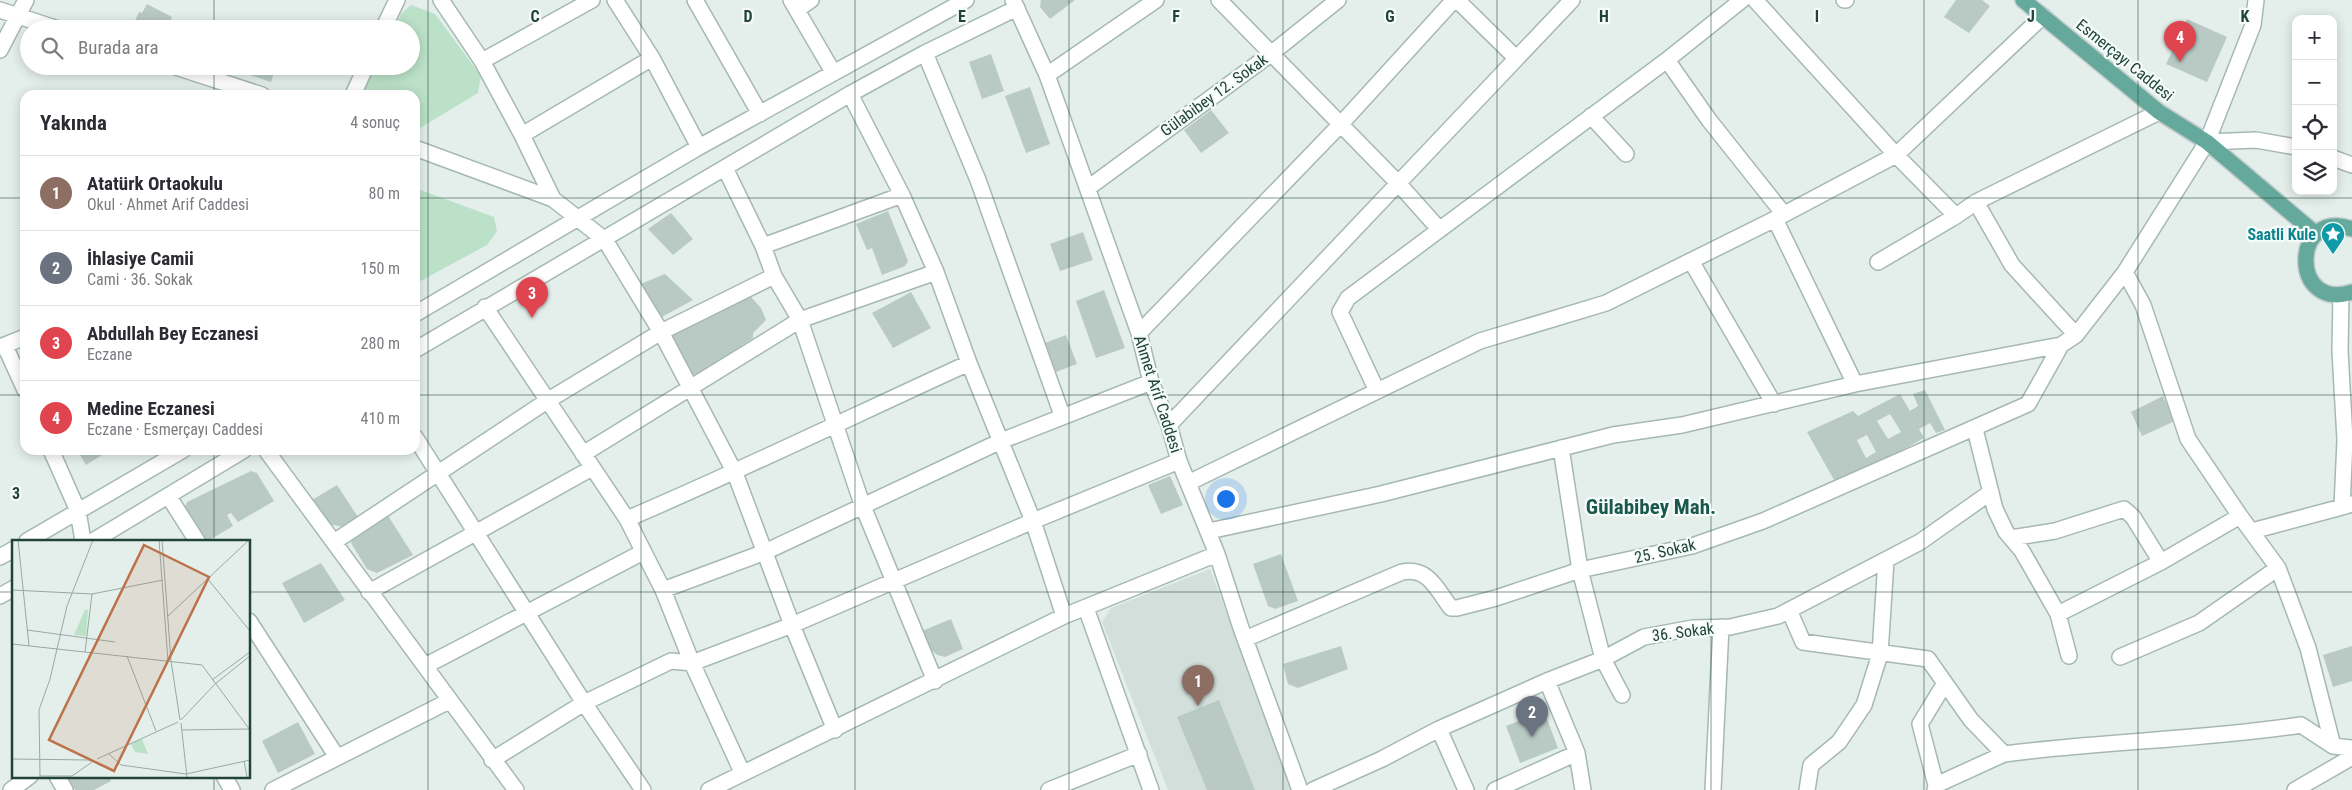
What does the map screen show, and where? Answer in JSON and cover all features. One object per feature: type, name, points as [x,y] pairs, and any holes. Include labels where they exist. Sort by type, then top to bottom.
[{"type":"main road","name":"Esmerçayı Caddesi","points":[[2023,0],[2159,112],[2207,142],[2316,234]]},
{"type":"main road","points":[[2346,293],[2323,291],[2308,276],[2305,266],[2305,254],[2309,243],[2316,234],[2327,228],[2351,227]]},
{"type":"street","points":[[0,50],[26,0]]},
{"type":"street","points":[[387,20],[396,0]]},
{"type":"street","points":[[441,0],[482,61],[553,199]]},
{"type":"street","points":[[482,61],[592,0]]},
{"type":"street","points":[[615,0],[652,58],[699,147]]},
{"type":"street","points":[[695,0],[760,114]]},
{"type":"street","points":[[811,0],[794,5],[833,72]]},
{"type":"street","points":[[420,311],[699,147],[966,0]]},
{"type":"street","points":[[1047,75],[1156,0]]},
{"type":"street","points":[[1219,0],[1398,183],[1439,229]]},
{"type":"street","name":"Gülabibey 12. Sokak","points":[[1088,188],[1272,53],[1338,0]]},
{"type":"street","points":[[1139,333],[1340,125],[1456,0],[1516,58]]},
{"type":"street","points":[[1377,391],[1340,312],[1348,298],[1666,60],[1742,0]]},
{"type":"street","points":[[1755,0],[1896,155],[1956,216]]},
{"type":"street","points":[[1209,531],[1380,494],[1613,435],[1682,425],[1855,384],[2061,345],[2076,335],[2125,272],[2207,142],[2253,26],[2256,0]]},
{"type":"street","points":[[1169,425],[1516,58],[1563,3]]},
{"type":"street","points":[[420,347],[605,240],[850,94],[1015,4]]},
{"type":"street","name":"Ahmet Arif Caddesi","points":[[1015,4],[1047,75],[1088,188],[1139,333],[1151,382],[1169,425],[1179,461],[1209,531],[1245,639],[1300,790]]},
{"type":"street","points":[[0,10],[30,20]]},
{"type":"street","points":[[1188,483],[1480,341],[1606,303],[1896,155],[2043,16]]},
{"type":"street","points":[[925,53],[978,180],[1062,415]]},
{"type":"street","points":[[522,136],[652,58]]},
{"type":"street","points":[[1666,60],[1779,216],[1855,384]]},
{"type":"street","points":[[201,75],[247,90]]},
{"type":"street","points":[[355,90],[362,75]]},
{"type":"street","points":[[850,94],[902,195],[936,272],[969,363],[1033,521],[1064,616]]},
{"type":"street","points":[[1878,262],[1976,202],[2159,112]]},
{"type":"street","points":[[1591,116],[1626,154]]},
{"type":"street","points":[[2207,142],[2256,140],[2292,146]]},
{"type":"street","points":[[420,150],[553,199],[605,240],[661,332],[688,388],[735,473],[792,625],[835,730]]},
{"type":"street","points":[[2337,159],[2352,165]]},
{"type":"street","points":[[725,168],[763,246],[774,276],[800,320],[862,504],[935,681]]},
{"type":"street","points":[[763,246],[902,195]]},
{"type":"street","points":[[1976,202],[2012,265],[2076,335]]},
{"type":"street","points":[[1691,261],[1774,404]]},
{"type":"street","points":[[583,454],[800,320],[936,272]]},
{"type":"street","points":[[2125,272],[2143,304],[2188,438],[2240,516],[2278,568],[2308,648],[2334,746]]},
{"type":"street","points":[[334,542],[546,400],[661,332],[774,276]]},
{"type":"street","points":[[2252,531],[2347,505],[2346,440],[2340,351],[2346,293]]},
{"type":"street","points":[[485,308],[627,519],[642,552],[663,590],[692,663],[742,772]]},
{"type":"street","points":[[20,339],[3,346],[20,380]]},
{"type":"street","name":"25. Sokak","points":[[1245,639],[1402,572],[1414,570],[1420,572],[1431,581],[1451,608],[1496,598],[1580,570],[1692,546],[1763,521],[2028,404],[2061,345]]},
{"type":"street","points":[[627,519],[735,473],[835,423],[969,363]]},
{"type":"street","points":[[663,590],[765,552],[862,504],[1002,441],[1062,415],[1151,382]]},
{"type":"street","points":[[1975,428],[1995,509],[2011,538],[2022,551],[2058,614],[2070,656]]},
{"type":"street","points":[[420,445],[525,612],[643,790]]},
{"type":"street","points":[[1561,448],[1580,570],[1603,659],[1622,695]]},
{"type":"street","points":[[53,455],[78,511],[83,540]]},
{"type":"street","points":[[29,540],[174,455]]},
{"type":"street","points":[[95,540],[236,455]]},
{"type":"street","points":[[270,455],[492,760],[516,790]]},
{"type":"street","points":[[492,760],[584,703],[671,661],[692,663],[792,625],[1033,521],[1179,461]]},
{"type":"street","points":[[369,592],[592,468]]},
{"type":"street","name":"36. Sokak","points":[[1313,790],[1382,759],[1439,729],[1547,681],[1603,659],[1644,637],[1692,628],[1720,627],[1778,616],[1920,542],[1991,492]]},
{"type":"street","points":[[168,497],[196,540]]},
{"type":"street","points":[[2011,538],[2056,532],[2124,509],[2133,516],[2161,562]]},
{"type":"street","points":[[2058,614],[2161,562],[2240,516]]},
{"type":"street","points":[[0,557],[12,550]]},
{"type":"street","points":[[424,666],[642,552]]},
{"type":"street","points":[[709,790],[742,772],[835,730],[1064,616],[1217,554]]},
{"type":"street","points":[[1807,790],[1811,766],[1839,742],[1864,704],[1880,654],[1886,560]]},
{"type":"street","points":[[2120,657],[2199,623],[2278,568]]},
{"type":"street","points":[[0,596],[12,589]]},
{"type":"street","points":[[1086,608],[1151,790]]},
{"type":"street","points":[[1789,610],[1803,642],[1880,654],[1928,659],[1971,720],[2004,754]]},
{"type":"street","points":[[250,623],[337,757]]},
{"type":"street","points":[[1713,790],[1720,627]]},
{"type":"street","points":[[1547,681],[1577,753],[1583,790]]},
{"type":"street","points":[[1945,683],[1920,724],[1936,787],[2004,754],[2140,740],[2242,734],[2301,725],[2334,746],[2352,748]]},
{"type":"street","points":[[273,790],[449,701]]},
{"type":"street","points":[[1439,729],[1466,790]]},
{"type":"street","points":[[1495,790],[1577,753]]},
{"type":"street","points":[[1049,790],[1139,754]]},
{"type":"street","points":[[2295,790],[2352,757]]},
{"type":"street","points":[[11,790],[27,778]]},
{"type":"street","points":[[58,778],[65,790]]},
{"type":"street","points":[[225,778],[232,790]]},
{"type":"shaded area","points":[[1210,569],[1293,790],[1168,790],[1102,622],[1111,608]]},
{"type":"green space","points":[[411,5],[435,14],[481,76],[478,93],[420,128],[420,90],[364,90],[372,75],[420,75],[420,20],[398,20],[401,14]]},
{"type":"green space","points":[[420,190],[494,217],[497,231],[487,245],[420,281]]},
{"type":"building","points":[[1041,0],[1075,0],[1050,19],[1040,7]]},
{"type":"building","points":[[1956,0],[1982,0],[1990,6],[1969,33],[1944,17]]},
{"type":"building","points":[[147,4],[172,17],[170,20],[135,20],[139,12],[142,13]]},
{"type":"building","points":[[2187,19],[2227,37],[2207,82],[2166,64]]},
{"type":"building","points":[[991,54],[1004,91],[982,99],[969,62]]},
{"type":"building","points":[[250,75],[273,75],[271,82]]},
{"type":"building","points":[[1030,87],[1050,144],[1026,153],[1005,96]]},
{"type":"building","points":[[1211,110],[1229,133],[1201,153],[1184,130]]},
{"type":"building","points":[[888,211],[908,261],[905,266],[882,275],[872,248],[867,250],[856,224]]},
{"type":"building","points":[[671,213],[693,239],[673,255],[648,229]]},
{"type":"building","points":[[1083,232],[1093,260],[1060,271],[1050,244]]},
{"type":"building","points":[[665,274],[693,300],[660,318],[638,285]]},
{"type":"building","points":[[1104,290],[1125,348],[1096,358],[1076,301]]},
{"type":"building","points":[[911,292],[931,328],[893,348],[872,313]]},
{"type":"building","points":[[743,297],[751,297],[761,308],[766,320],[753,333],[753,338],[699,374],[691,375],[670,335]]},
{"type":"building","points":[[1066,335],[1077,364],[1056,372],[1045,343]]},
{"type":"building","points":[[1925,390],[1945,430],[1936,433],[1930,423],[1919,429],[1924,438],[1884,460],[1834,480],[1807,432],[1853,411],[1858,416],[1900,394],[1910,411],[1918,406],[1913,394]],"holes":[[[1890,414],[1901,432],[1888,439],[1877,421]],[[1867,435],[1876,452],[1866,458],[1857,440]]]},
{"type":"building","points":[[2163,396],[2175,421],[2142,436],[2131,412]]},
{"type":"building","points":[[80,455],[102,455],[86,465]]},
{"type":"building","points":[[251,471],[257,473],[274,501],[238,522],[231,513],[227,515],[233,526],[210,540],[200,540],[182,514],[187,502]]},
{"type":"building","points":[[1170,476],[1183,505],[1161,514],[1148,485]]},
{"type":"building","points":[[337,485],[358,517],[344,527],[328,524],[312,500]]},
{"type":"building","points":[[387,514],[413,555],[377,573],[367,569],[351,543],[356,533]]},
{"type":"building","points":[[1281,554],[1298,601],[1275,609],[1268,606],[1253,564]]},
{"type":"building","points":[[321,563],[345,600],[304,623],[282,583]]},
{"type":"building","points":[[951,619],[963,649],[945,657],[937,655],[929,648],[922,631]]},
{"type":"building","points":[[1341,646],[1348,669],[1298,688],[1288,684],[1283,664]]},
{"type":"building","points":[[2352,646],[2352,681],[2333,687],[2323,655]]},
{"type":"building","points":[[1219,700],[1255,790],[1207,790],[1177,717]]},
{"type":"building","points":[[1544,711],[1558,748],[1520,763],[1506,726]]},
{"type":"building","points":[[298,722],[315,754],[278,773],[262,741]]},
{"type":"building","points":[[68,778],[109,778],[111,781],[94,790],[75,790]]},
{"type":"place","name":"Medine Eczanesi","points":[[2180,62]]},
{"type":"place","name":"Saatli Kule","points":[[2333,255]]},
{"type":"place","name":"Abdullah Bey Eczanesi","points":[[532,318]]},
{"type":"place","name":"Atatürk Ortaokulu","points":[[1198,706]]},
{"type":"place","name":"İhlasiye Camii","points":[[1532,737]]},
{"type":"district","name":"Gülabibey Mah.","points":[[1651,507]]}]
